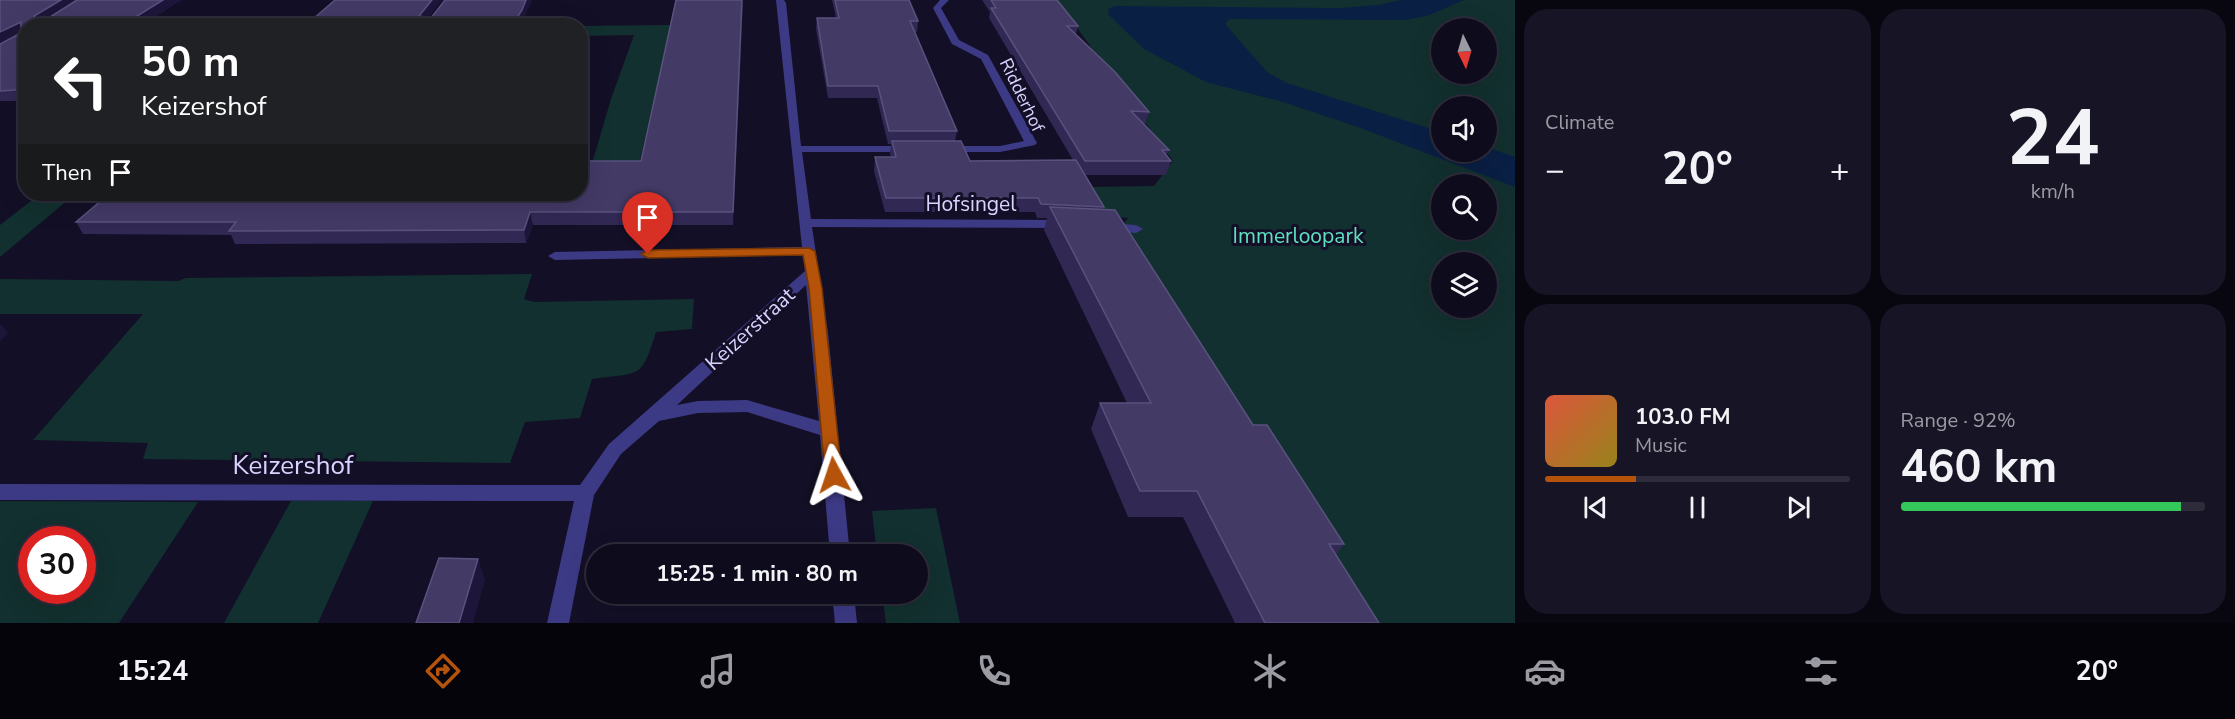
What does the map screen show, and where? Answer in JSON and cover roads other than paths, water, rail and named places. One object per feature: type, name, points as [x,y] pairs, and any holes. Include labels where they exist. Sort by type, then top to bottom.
[{"type":"street","points":[[780,0],[783,3],[796,149],[812,273]]},
{"type":"street","name":"Ridderhof","points":[[796,149],[1000,149],[1031,143],[985,57],[955,42],[936,8],[945,0],[951,0]]},
{"type":"street","name":"Hofsingel","points":[[805,224],[1074,225]]},
{"type":"street","points":[[1095,226],[1136,229]]},
{"type":"street","points":[[555,256],[809,251]]},
{"type":"street","name":"Keizerstraat","points":[[558,623],[585,493],[615,448],[654,416],[812,273]]},
{"type":"street","name":"Keizerstraat","points":[[812,273],[830,431],[839,544]]},
{"type":"street","points":[[654,416],[698,408],[747,406],[830,431]]},
{"type":"street","name":"Keizershof","points":[[0,492],[585,493]]},
{"type":"street","points":[[844,604],[846,623]]},
{"type":"water","points":[[1401,0],[1464,0],[1427,16],[1405,20],[1229,19],[1225,24],[1267,72],[1287,83],[1431,129],[1431,155],[1283,102],[1206,82],[1144,49],[1109,15],[1108,9],[1115,6],[1340,8],[1378,5]]},
{"type":"water","points":[[1497,151],[1515,157],[1515,187],[1497,180],[1497,174],[1481,174],[1450,162],[1497,162]]},
{"type":"park label","name":"Immerloopark","points":[[1298,236]]}]
